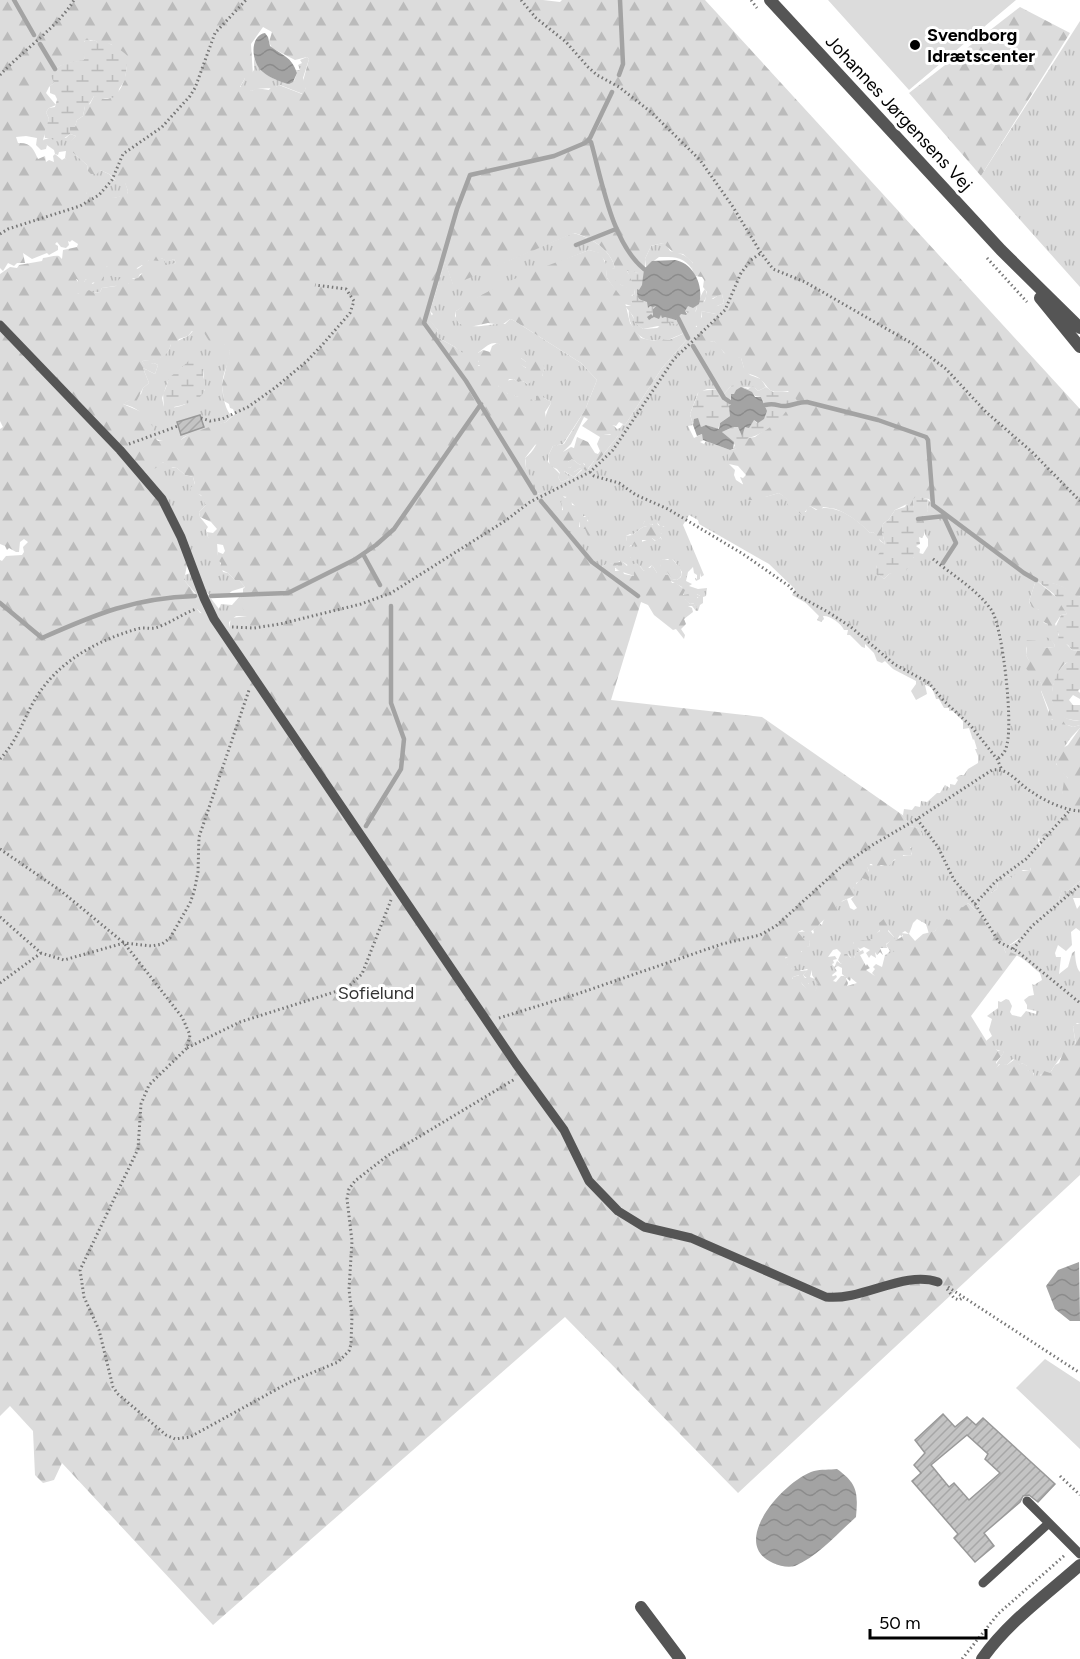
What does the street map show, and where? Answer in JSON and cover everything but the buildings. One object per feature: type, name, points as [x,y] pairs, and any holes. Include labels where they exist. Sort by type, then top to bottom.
[{"type":"street","name":"Johannes Jørgensens Vej","points":[[770,0],[1001,250],[1080,328]]},
{"type":"street","name":"Johannes Jørgensens Vej","points":[[1001,250],[1080,347]]},
{"type":"street","points":[[982,1659],[1016,1621],[1080,1565]]},
{"type":"street","points":[[641,1607],[680,1659]]},
{"type":"lane","points":[[0,325],[120,450],[167,508],[181,537],[207,606],[222,632],[523,1074],[564,1130],[590,1181],[618,1211],[632,1222],[654,1231],[691,1238],[826,1297],[847,1298],[919,1279],[938,1282]]},
{"type":"lane","points":[[1027,1501],[1080,1554]]},
{"type":"lane","points":[[983,1583],[1049,1524]]},
{"type":"path","points":[[0,75],[62,16],[74,0]]},
{"type":"path","points":[[0,234],[17,226],[80,206],[99,195],[112,180],[123,154],[166,123],[190,96],[215,33],[246,0]]},
{"type":"path","points":[[521,0],[536,18],[566,42],[597,75],[619,87],[651,112],[700,160],[773,269],[805,282],[913,344],[946,369],[986,412],[1031,450],[1080,501]]},
{"type":"path","points":[[751,0],[759,9]]},
{"type":"path","points":[[222,632],[236,627],[254,628],[280,624],[361,604],[391,593],[505,521],[530,502],[590,472],[613,450],[674,359],[725,310],[741,273],[751,260],[761,253]]},
{"type":"path","points":[[984,254],[1032,307]]},
{"type":"path","points":[[201,418],[210,421],[218,420],[255,402],[307,361],[350,313],[354,300],[346,289],[315,285]]},
{"type":"path","points":[[120,450],[138,439],[177,426]]},
{"type":"path","points":[[590,472],[594,476],[619,483],[636,495],[687,519],[743,554],[789,586],[797,595],[841,621],[894,664],[929,683],[966,720],[997,759],[1002,770],[1032,792],[1070,810],[1080,811]]},
{"type":"path","points":[[933,559],[984,602],[997,623],[1006,684],[1009,729],[1007,746],[1003,755],[997,759]]},
{"type":"path","points":[[0,759],[15,742],[32,703],[44,686],[69,661],[104,640],[141,627],[152,629],[185,613],[207,606]]},
{"type":"path","points":[[0,917],[41,953],[63,960],[124,943],[152,946],[162,944],[170,938],[190,903],[196,882],[199,837],[253,676]]},
{"type":"path","points":[[489,1021],[577,994],[722,944],[760,934],[776,926],[843,865],[988,772],[1002,770]]},
{"type":"path","points":[[975,904],[996,881],[1026,859],[1070,810]]},
{"type":"path","points":[[917,819],[938,847],[954,880],[975,904],[999,942],[1013,949],[1080,1003]]},
{"type":"path","points":[[0,849],[61,891],[124,943],[182,1017],[190,1035],[187,1048]]},
{"type":"path","points":[[1013,949],[1032,926],[1080,885]]},
{"type":"path","points":[[397,887],[362,974],[347,988],[240,1022],[187,1048],[149,1085],[141,1104],[138,1149],[80,1270],[84,1297],[104,1343],[113,1387],[118,1395],[158,1430],[175,1439],[183,1439],[197,1434],[290,1382],[338,1362],[349,1351],[352,1335],[349,1289],[352,1241],[347,1199],[349,1189],[355,1181],[387,1156],[523,1074]]},
{"type":"path","points":[[0,983],[41,953]]},
{"type":"path","points":[[951,1295],[957,1300],[962,1296],[1080,1373]]},
{"type":"path","points":[[1059,1476],[1080,1495]]},
{"type":"green space","name":"Sofielund","points":[[0,0],[543,0],[560,2],[562,0],[705,0],[1080,409],[1080,596],[1077,598],[1059,585],[1037,581],[1060,600],[1067,614],[1061,615],[1055,624],[1058,635],[1072,650],[1080,651],[1080,661],[1065,663],[1052,690],[1052,700],[1060,714],[1068,719],[1080,721],[1080,725],[1073,727],[1057,723],[1052,719],[1047,720],[1049,710],[1040,688],[1042,685],[1033,671],[1028,671],[1025,667],[1029,661],[1026,655],[1027,640],[1041,641],[1045,644],[1044,648],[1055,645],[1049,638],[1044,637],[1048,624],[1042,620],[1039,610],[1032,607],[1029,601],[1036,580],[935,507],[929,499],[917,497],[913,500],[914,508],[909,508],[907,504],[895,510],[883,524],[885,544],[873,532],[870,533],[851,517],[836,509],[823,507],[820,511],[810,506],[802,515],[790,509],[787,504],[788,500],[779,493],[749,500],[740,490],[743,484],[740,477],[743,478],[746,475],[738,466],[729,464],[730,450],[735,449],[748,438],[755,437],[780,418],[786,407],[797,403],[788,391],[772,391],[759,378],[745,372],[741,358],[728,357],[714,341],[710,342],[709,353],[698,353],[688,338],[662,368],[625,425],[619,422],[616,426],[613,425],[608,432],[605,431],[604,435],[610,435],[614,431],[618,436],[598,461],[594,461],[586,471],[583,468],[585,464],[580,465],[572,459],[568,462],[568,467],[573,465],[574,472],[582,469],[574,477],[564,471],[569,479],[561,482],[558,477],[560,473],[550,466],[548,456],[553,446],[564,444],[585,410],[597,380],[581,363],[513,320],[510,319],[502,325],[488,323],[465,328],[456,320],[456,311],[504,284],[589,250],[601,253],[606,265],[607,278],[625,302],[630,323],[641,338],[654,341],[669,340],[687,332],[688,326],[697,327],[697,321],[702,317],[701,311],[716,314],[715,307],[724,303],[722,294],[711,299],[706,295],[707,292],[703,287],[704,280],[702,277],[695,276],[692,269],[693,263],[683,254],[674,253],[663,243],[651,246],[645,259],[645,269],[638,273],[627,271],[635,285],[634,294],[630,296],[626,287],[610,276],[610,269],[615,268],[605,250],[594,241],[574,233],[453,285],[445,262],[430,311],[432,316],[429,319],[438,330],[437,337],[455,347],[479,366],[478,353],[483,350],[490,352],[492,346],[497,343],[526,368],[526,362],[520,357],[526,358],[525,354],[545,368],[542,375],[546,378],[545,380],[532,380],[527,384],[523,381],[509,379],[507,383],[503,382],[498,386],[508,394],[510,392],[515,396],[530,398],[533,401],[536,400],[536,396],[542,395],[551,403],[545,412],[549,423],[545,426],[539,443],[525,458],[526,468],[535,490],[545,499],[544,505],[550,513],[563,510],[562,500],[558,496],[560,493],[565,498],[568,496],[571,498],[572,505],[580,506],[583,516],[585,517],[588,513],[590,515],[587,521],[590,522],[590,527],[600,539],[599,542],[594,536],[588,536],[585,529],[580,529],[580,522],[569,522],[569,528],[565,525],[566,521],[557,521],[599,569],[606,564],[620,562],[622,556],[624,558],[629,555],[632,559],[629,566],[623,562],[621,568],[617,565],[615,567],[619,569],[615,568],[615,571],[623,571],[624,574],[634,576],[633,564],[637,563],[644,571],[646,567],[650,568],[652,565],[657,573],[657,567],[661,566],[658,561],[668,560],[671,557],[677,565],[679,564],[681,576],[677,580],[672,579],[667,572],[665,575],[668,575],[672,583],[676,583],[685,590],[683,595],[695,593],[700,596],[700,598],[697,597],[698,600],[685,599],[690,604],[695,603],[694,606],[696,604],[698,611],[688,606],[693,612],[684,619],[686,624],[681,629],[685,635],[684,639],[676,629],[673,630],[654,615],[648,605],[641,602],[611,700],[762,717],[904,816],[910,826],[918,828],[922,833],[923,842],[918,848],[910,847],[912,856],[903,855],[902,866],[899,866],[900,863],[895,859],[888,867],[881,865],[874,869],[870,864],[869,867],[867,866],[870,875],[868,880],[862,878],[856,883],[857,886],[853,888],[854,896],[842,901],[840,906],[835,906],[839,911],[834,912],[832,909],[832,912],[829,912],[829,915],[813,930],[807,933],[802,930],[798,932],[804,939],[808,935],[810,942],[805,951],[801,951],[805,957],[798,961],[796,958],[785,958],[794,962],[794,964],[787,964],[792,969],[809,970],[803,975],[805,978],[809,977],[810,983],[805,984],[799,975],[792,979],[801,980],[811,993],[815,991],[818,984],[812,975],[812,970],[821,969],[830,974],[829,978],[836,975],[833,981],[836,982],[844,976],[842,968],[838,966],[834,968],[837,961],[841,964],[843,954],[854,958],[856,953],[863,950],[864,953],[860,955],[866,966],[867,964],[870,968],[866,970],[875,976],[872,973],[875,969],[873,967],[876,964],[882,967],[885,955],[895,951],[893,947],[895,941],[903,936],[901,933],[909,934],[915,941],[923,934],[935,931],[938,926],[936,915],[949,920],[958,908],[968,903],[975,910],[985,893],[991,893],[997,889],[998,880],[1004,875],[1012,878],[1018,871],[1030,871],[1031,868],[1026,864],[1026,859],[1032,852],[1041,849],[1039,837],[1045,833],[1049,834],[1070,810],[1054,803],[1062,794],[1064,781],[1068,778],[1058,768],[1055,760],[1061,749],[1068,745],[1080,728],[1080,881],[1068,891],[1062,890],[1057,905],[1038,918],[1038,927],[1004,949],[1006,953],[1017,955],[971,1016],[989,1045],[988,1047],[993,1046],[998,1051],[1003,1050],[1004,1053],[996,1062],[996,1068],[1001,1063],[1007,1065],[1015,1059],[1020,1065],[1023,1063],[1027,1066],[1028,1071],[1033,1071],[1034,1076],[1040,1076],[1044,1071],[1050,1073],[1059,1063],[1065,1049],[1076,1044],[1073,1027],[1075,1024],[1080,1024],[1080,1175],[738,1493],[565,1317],[213,1625],[62,1463],[54,1480],[43,1483],[35,1475],[33,1431],[10,1406],[0,1416],[0,560],[2,561],[6,556],[22,555],[23,547],[28,542],[24,539],[20,542],[19,552],[9,548],[7,550],[0,544],[0,429],[3,427],[0,421],[0,274],[10,267],[17,268],[19,265],[42,261],[43,258],[59,256],[62,259],[63,250],[77,247],[78,244],[72,240],[68,241],[69,245],[66,248],[61,247],[57,242],[55,244],[58,250],[49,255],[47,253],[32,259],[23,253],[25,263],[17,263],[14,266],[8,263],[3,271],[0,268]],"holes":[[[263,27],[272,32],[269,42],[272,48],[295,60],[307,57],[309,59],[302,85],[306,88],[302,94],[279,85],[272,86],[269,90],[256,88],[252,91],[247,85],[244,88],[240,87],[245,78],[253,76],[251,44]],[[94,40],[111,44],[127,63],[126,74],[119,91],[110,98],[94,96],[90,104],[85,106],[83,116],[77,120],[75,127],[69,129],[70,134],[76,136],[68,144],[68,148],[87,165],[91,174],[97,174],[100,170],[109,174],[119,184],[125,183],[127,194],[114,198],[106,193],[87,194],[86,181],[78,177],[78,173],[65,158],[62,160],[55,154],[54,162],[49,160],[46,162],[45,156],[38,159],[31,147],[18,143],[16,137],[37,138],[36,145],[41,150],[46,149],[47,145],[43,140],[49,119],[46,112],[56,105],[46,93],[54,83],[54,71],[62,65],[84,60],[84,41]],[[161,258],[165,260],[165,263],[174,259],[176,263],[146,269],[138,278],[130,279],[128,284],[119,279],[116,286],[102,288],[100,292],[80,290],[79,294],[74,293],[77,287],[73,282],[75,283],[76,279],[77,284],[81,286],[85,285],[86,279],[89,284],[95,282],[100,285],[103,284],[104,277],[101,274],[107,266],[114,277],[126,277],[129,273],[130,275],[136,272],[137,268],[142,265],[145,266],[149,260],[159,261]],[[192,331],[198,335],[204,333],[211,344],[224,344],[225,349],[230,351],[222,385],[224,401],[229,404],[235,414],[226,422],[196,432],[181,440],[158,441],[150,437],[149,433],[154,429],[144,413],[123,404],[130,400],[136,402],[143,388],[149,383],[143,368],[155,374],[158,365],[154,363],[145,365],[142,361],[161,358],[167,353],[171,344],[188,336]],[[584,417],[588,419],[582,426],[600,437],[597,444],[600,451],[598,454],[588,442],[577,437],[574,448],[571,447],[563,452],[571,444]],[[163,462],[193,477],[195,484],[190,488],[191,492],[201,495],[206,505],[199,512],[200,517],[211,522],[217,529],[213,533],[207,532],[208,537],[212,543],[223,545],[225,551],[223,554],[218,552],[220,569],[235,580],[239,580],[245,587],[243,595],[240,596],[247,616],[231,618],[229,628],[223,631],[211,614],[200,613],[197,609],[196,598],[184,580],[187,565],[162,499],[145,473]],[[845,977],[850,981],[851,978],[857,983],[847,986]]]},
{"type":"green space","name":"Svendborg Idrætscenter","points":[[828,0],[1016,0],[909,90]]},
{"type":"green space","points":[[1020,7],[1070,33],[981,176],[909,93]]},
{"type":"green space","points":[[1080,21],[1080,287],[981,176]]},
{"type":"green space","points":[[87,38],[90,41],[110,44],[128,57],[125,80],[119,89],[118,97],[102,99],[94,96],[88,106],[85,106],[83,116],[77,120],[75,127],[70,127],[70,134],[59,142],[45,138],[44,133],[49,119],[46,112],[49,108],[55,107],[57,99],[50,93],[50,86],[54,83],[51,76],[61,65],[84,60],[83,46]]},
{"type":"green space","points":[[307,57],[309,59],[303,78],[306,88],[303,94],[280,85],[252,91],[240,88],[245,78],[248,78],[254,70],[254,58],[270,77],[288,82],[294,81],[296,70],[300,70],[298,65],[302,63],[300,60]]},
{"type":"green space","points":[[70,134],[76,136],[69,144],[87,165],[88,171],[100,170],[109,174],[114,180],[125,182],[127,195],[114,198],[87,194],[65,158],[66,151],[55,154],[54,150],[43,140],[66,138]]},
{"type":"green space","points":[[573,233],[593,241],[605,250],[613,261],[615,268],[612,269],[621,285],[626,286],[632,296],[634,294],[631,306],[625,304],[607,278],[605,261],[599,253],[589,250],[510,282],[456,311],[455,316],[459,323],[472,326],[505,324],[510,319],[513,320],[581,363],[597,380],[585,410],[563,444],[553,446],[548,456],[548,462],[560,474],[558,477],[561,482],[569,479],[563,471],[574,477],[582,470],[580,468],[574,472],[573,466],[567,467],[568,462],[572,459],[580,465],[582,462],[588,469],[594,461],[598,461],[618,436],[603,435],[604,431],[613,425],[617,429],[625,425],[662,368],[688,338],[714,341],[724,353],[741,358],[744,368],[750,375],[761,379],[766,387],[758,391],[755,388],[731,386],[723,395],[719,389],[707,389],[698,393],[690,414],[693,425],[688,426],[694,438],[702,434],[704,440],[700,442],[704,444],[706,441],[730,450],[729,464],[735,470],[736,480],[765,497],[779,493],[789,500],[797,511],[806,512],[810,506],[816,510],[831,508],[853,518],[885,544],[878,558],[876,572],[884,579],[889,574],[908,567],[909,562],[915,556],[919,556],[919,553],[923,554],[928,546],[928,539],[924,532],[928,510],[927,499],[1036,580],[1029,601],[1039,610],[1044,623],[1048,624],[1049,637],[1055,645],[1044,648],[1037,642],[1027,641],[1026,655],[1042,685],[1041,691],[1051,719],[1073,727],[1080,725],[1080,728],[1060,754],[1056,764],[1068,778],[1062,794],[1070,810],[1049,834],[1039,837],[1038,841],[1042,850],[1035,851],[1030,871],[1023,870],[1012,878],[1004,875],[998,880],[997,889],[975,910],[968,903],[949,920],[938,921],[939,926],[929,934],[926,924],[917,919],[909,934],[905,931],[902,937],[900,935],[895,946],[896,951],[889,955],[887,954],[890,951],[886,945],[894,937],[881,921],[880,930],[873,939],[869,942],[863,940],[854,942],[853,944],[856,944],[860,951],[854,958],[852,959],[848,954],[841,964],[838,960],[841,953],[837,949],[833,950],[828,957],[835,956],[837,959],[833,960],[832,964],[837,971],[827,980],[841,994],[840,998],[836,997],[827,982],[824,983],[826,987],[821,984],[823,979],[829,978],[828,975],[812,970],[810,977],[818,984],[814,996],[816,993],[819,994],[816,998],[808,1000],[805,1007],[795,1004],[791,999],[796,996],[801,1001],[811,995],[800,981],[792,980],[793,977],[800,975],[809,984],[808,979],[803,975],[808,970],[791,968],[787,964],[794,964],[785,958],[801,953],[805,945],[809,947],[810,941],[804,939],[798,932],[811,931],[813,934],[813,930],[819,923],[822,925],[831,909],[836,909],[835,905],[847,899],[850,908],[854,910],[857,908],[851,899],[854,896],[853,888],[862,877],[867,877],[869,871],[866,865],[888,866],[898,858],[911,856],[909,848],[920,845],[922,835],[918,828],[910,826],[903,815],[904,809],[912,810],[915,806],[920,807],[921,801],[927,802],[940,793],[945,785],[950,788],[950,784],[955,785],[958,780],[956,778],[964,775],[968,769],[978,763],[975,749],[977,749],[969,728],[963,729],[963,721],[953,711],[949,711],[949,708],[944,708],[928,686],[925,685],[927,694],[916,700],[911,691],[916,681],[893,669],[885,661],[882,663],[877,661],[874,653],[865,644],[865,648],[862,647],[850,635],[847,635],[848,630],[844,630],[835,620],[823,616],[824,619],[821,622],[817,620],[819,616],[806,603],[792,595],[795,589],[769,564],[699,524],[698,520],[689,515],[683,525],[704,575],[701,577],[700,573],[700,579],[696,581],[697,575],[693,567],[688,572],[686,581],[692,584],[689,586],[698,589],[707,588],[706,596],[703,597],[703,603],[698,611],[694,603],[690,604],[685,600],[686,598],[696,599],[700,596],[697,594],[684,595],[682,587],[671,581],[668,582],[666,571],[672,579],[677,580],[681,577],[682,572],[673,559],[660,561],[661,566],[657,573],[652,565],[644,571],[640,566],[635,567],[634,576],[614,569],[618,570],[616,565],[621,565],[623,562],[627,566],[631,557],[599,569],[593,564],[556,521],[580,521],[579,527],[598,538],[590,529],[587,516],[583,516],[567,497],[562,496],[562,511],[550,513],[541,493],[534,490],[527,470],[525,458],[531,453],[538,440],[550,401],[544,398],[533,401],[508,394],[498,386],[502,382],[514,379],[527,384],[531,379],[545,380],[542,374],[545,368],[527,356],[521,358],[526,362],[527,368],[523,366],[514,360],[502,346],[495,343],[478,353],[478,361],[481,365],[475,365],[455,347],[437,337],[438,330],[428,319],[433,314],[430,311],[445,261],[453,284]],"holes":[[[655,520],[661,527],[664,526],[665,530],[656,531],[662,534],[660,536],[662,540],[660,538],[655,541],[652,538],[628,547],[626,536],[647,526],[648,524],[643,524],[645,521],[652,525]]]},
{"type":"green space","points":[[663,243],[670,251],[690,259],[694,265],[692,269],[681,259],[669,257],[659,257],[646,267],[645,259],[651,246]]},
{"type":"green space","points":[[161,258],[169,261],[174,259],[176,263],[140,274],[128,284],[102,288],[100,292],[74,294],[73,281],[75,278],[78,282],[84,282],[86,279],[93,284],[107,266],[123,275],[139,268],[149,260]]},
{"type":"green space","points":[[639,269],[644,269],[645,297],[650,305],[656,306],[650,318],[652,319],[652,317],[662,315],[673,319],[679,317],[681,313],[686,315],[687,312],[684,311],[687,306],[698,303],[705,289],[706,298],[701,306],[697,306],[695,313],[688,320],[682,320],[676,325],[670,322],[662,328],[658,326],[643,329],[635,323],[633,316],[625,306],[631,306],[634,294],[634,286],[627,270],[638,273]]},
{"type":"green space","points":[[722,294],[724,303],[717,306],[716,314],[701,311],[701,318],[696,327],[669,340],[644,339],[636,333],[629,319],[629,310],[637,324],[643,329],[657,328],[669,321],[686,319],[696,311],[697,306],[705,301],[706,295],[713,299]]},
{"type":"green space","points":[[193,331],[204,333],[209,340],[224,344],[230,351],[222,385],[225,403],[232,416],[226,422],[181,440],[154,439],[148,433],[152,427],[146,418],[136,409],[122,404],[141,394],[143,388],[149,383],[143,368],[155,374],[158,365],[154,363],[145,366],[142,361],[164,355],[171,344]],"holes":[[[187,363],[203,369],[205,390],[186,404],[170,408],[164,407],[162,398],[168,381]]]},
{"type":"green space","points":[[200,355],[205,359],[206,366],[203,372],[205,389],[203,394],[174,409],[164,408],[163,393],[170,378],[191,359]]},
{"type":"green space","points":[[737,385],[748,389],[753,386],[758,391],[766,387],[773,392],[791,392],[798,402],[786,407],[784,415],[770,427],[748,438],[744,445],[733,449],[735,445],[722,432],[733,427],[738,427],[740,430],[749,427],[753,419],[757,423],[766,407],[761,397],[755,396],[744,388],[736,390],[734,395],[731,394],[730,416],[720,423],[718,429],[706,425],[701,427],[700,424],[693,422],[693,425],[690,414],[699,391],[719,389],[723,395],[731,386]]},
{"type":"green space","points":[[163,462],[193,477],[197,493],[203,497],[206,505],[199,512],[200,517],[208,527],[206,530],[208,537],[217,543],[223,572],[239,580],[245,587],[232,591],[226,596],[211,596],[206,592],[219,609],[221,604],[232,605],[240,596],[248,616],[236,616],[229,622],[229,628],[222,632],[197,609],[196,594],[184,580],[185,575],[190,573],[187,565],[142,475]]},
{"type":"green space","points":[[916,496],[927,499],[928,510],[924,521],[924,535],[922,538],[919,537],[920,544],[916,546],[920,549],[919,557],[914,557],[906,571],[889,574],[884,579],[875,572],[877,566],[875,559],[880,552],[879,549],[885,544],[883,524],[895,510],[905,507],[907,503],[909,508],[914,508],[913,500]]},
{"type":"green space","points":[[655,519],[658,525],[665,527],[667,531],[661,529],[661,533],[657,531],[664,535],[660,537],[664,544],[659,542],[660,538],[656,541],[652,538],[652,540],[642,540],[642,545],[635,547],[634,544],[633,547],[631,545],[628,548],[623,544],[627,541],[626,536],[647,526],[647,524],[642,525],[645,521],[653,525],[652,521]]},
{"type":"green space","points":[[1036,580],[1058,585],[1068,589],[1077,597],[1080,596],[1080,651],[1072,650],[1068,645],[1058,641],[1059,633],[1055,628],[1061,615],[1067,614],[1054,594]]},
{"type":"green space","points":[[1070,661],[1080,661],[1080,689],[1078,691],[1080,699],[1073,695],[1069,700],[1073,705],[1080,705],[1080,721],[1059,715],[1052,700],[1056,677],[1064,664]]},
{"type":"green space","points":[[1080,881],[1080,898],[1073,898],[1077,909],[1080,905],[1080,931],[1076,928],[1071,932],[1072,945],[1066,951],[1058,945],[1055,953],[1056,957],[1061,957],[1059,974],[1068,967],[1072,953],[1075,951],[1080,972],[1080,1024],[1077,1023],[1073,1027],[1076,1045],[1065,1053],[1050,1073],[1040,1076],[1034,1076],[1034,1073],[1026,1070],[1027,1066],[1022,1063],[1021,1066],[1013,1059],[1007,1065],[999,1064],[996,1069],[994,1067],[1004,1052],[988,1047],[986,1041],[992,1036],[989,1030],[992,1019],[987,1016],[998,1008],[998,1001],[1006,999],[1012,1006],[1010,1012],[1012,1015],[1021,1017],[1026,1011],[1036,1014],[1036,1011],[1027,1009],[1024,1000],[1034,995],[1032,984],[1042,980],[1040,973],[1029,963],[1016,955],[1006,953],[1004,949],[1028,930],[1038,926],[1038,918],[1057,905],[1062,889],[1068,891]]},
{"type":"green space","points":[[885,918],[890,927],[888,931],[895,938],[886,944],[887,948],[880,948],[883,955],[880,952],[877,955],[875,952],[876,958],[871,955],[869,958],[866,953],[870,950],[864,947],[860,949],[853,944],[873,939],[873,935],[880,931],[879,923]]},
{"type":"green space","points":[[1045,1359],[1080,1382],[1080,1449],[1016,1388]]},
{"type":"water","points":[[265,33],[270,46],[286,57],[295,67],[297,73],[293,82],[289,84],[276,80],[266,74],[256,63],[254,44],[260,35]]},
{"type":"water","points":[[652,261],[682,262],[693,271],[699,284],[699,304],[693,308],[688,306],[685,311],[687,314],[681,314],[676,320],[662,318],[661,315],[659,319],[654,317],[649,320],[647,317],[651,314],[653,316],[653,309],[656,306],[648,308],[647,302],[639,299],[637,293],[637,289],[639,290],[642,285],[644,269]]},
{"type":"water","points":[[741,387],[752,392],[755,397],[761,397],[767,411],[764,419],[758,423],[754,420],[749,428],[745,427],[742,436],[738,427],[722,432],[734,442],[733,449],[730,450],[703,440],[702,434],[697,436],[693,425],[694,419],[698,418],[701,427],[706,425],[719,429],[720,423],[730,416],[731,394]]},
{"type":"water","points":[[1079,1262],[1080,1321],[1070,1321],[1055,1309],[1046,1286],[1058,1270]]},
{"type":"water","points":[[837,1469],[853,1484],[857,1501],[856,1517],[820,1550],[795,1566],[787,1567],[773,1563],[760,1554],[756,1541],[758,1527],[777,1498],[802,1476],[817,1470]]},
{"type":"waterway","points":[[14,0],[34,35]]},
{"type":"waterway","points":[[619,75],[623,64],[620,0]]},
{"type":"waterway","points":[[40,44],[55,69]]},
{"type":"waterway","points":[[535,493],[466,381],[424,323],[457,209],[470,175],[554,156],[585,143],[590,138],[612,92]]},
{"type":"waterway","points":[[588,140],[591,142],[616,228],[633,258],[644,269]]},
{"type":"waterway","points":[[576,245],[616,229]]},
{"type":"waterway","points":[[678,318],[688,338]]},
{"type":"waterway","points":[[693,346],[724,398],[730,402]]},
{"type":"waterway","points":[[765,405],[786,406],[807,402],[878,420],[926,437],[933,505],[1036,580]]},
{"type":"waterway","points":[[211,596],[288,593],[354,560],[376,545],[394,529],[481,404]]},
{"type":"waterway","points":[[541,501],[592,562],[638,596]]},
{"type":"waterway","points":[[918,519],[945,516]]},
{"type":"waterway","points":[[943,563],[956,543],[944,517]]},
{"type":"waterway","points":[[363,554],[380,585]]},
{"type":"waterway","points":[[0,603],[42,638],[80,622],[134,604],[173,597],[195,596]]},
{"type":"waterway","points":[[366,826],[401,769],[404,739],[391,703],[391,606]]},
{"type":"place","name":"Svendborg Idrætscenter","points":[[915,45]]}]
